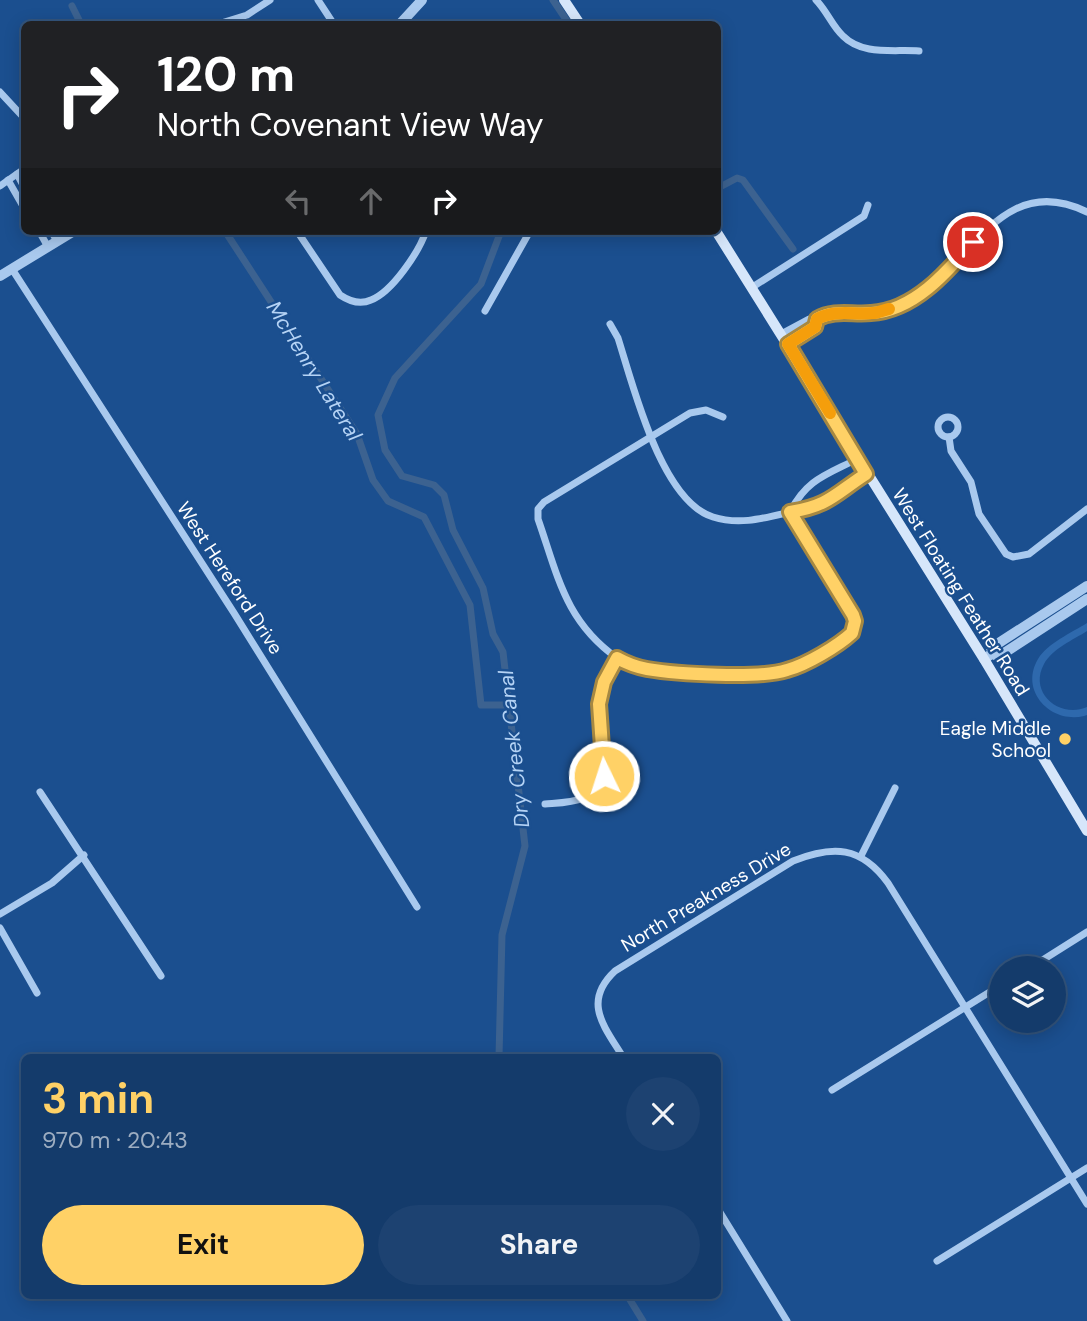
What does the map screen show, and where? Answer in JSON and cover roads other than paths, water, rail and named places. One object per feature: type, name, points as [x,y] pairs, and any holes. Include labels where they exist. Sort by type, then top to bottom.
[{"type":"main road","points":[[564,0],[578,21]]},
{"type":"main road","name":"West Floating Feather Road","points":[[718,235],[866,474],[989,656],[1087,831]]},
{"type":"street","points":[[228,21],[247,15],[270,0]]},
{"type":"street","points":[[318,0],[332,21]]},
{"type":"street","points":[[403,21],[422,0]]},
{"type":"street","points":[[816,0],[843,37],[858,46],[877,50],[919,51]]},
{"type":"street","points":[[0,92],[21,115]]},
{"type":"street","points":[[0,186],[21,171]]},
{"type":"street","points":[[17,174],[21,181]]},
{"type":"street","points":[[8,180],[21,203]]},
{"type":"street","points":[[781,334],[809,319],[825,315],[873,313],[896,307],[940,278],[973,242],[998,219],[1017,207],[1034,201],[1070,204],[1087,212]]},
{"type":"street","points":[[751,288],[864,216],[868,205]]},
{"type":"street","points":[[43,235],[53,244]]},
{"type":"street","points":[[52,235],[53,244]]},
{"type":"street","points":[[0,276],[68,235]]},
{"type":"street","points":[[300,235],[340,295],[348,300],[362,302],[373,300],[391,284],[416,256],[424,235]]},
{"type":"street","points":[[485,311],[528,235]]},
{"type":"street","name":"West Hereford Drive","points":[[12,269],[234,613],[417,907]]},
{"type":"street","points":[[788,344],[815,327],[817,319]]},
{"type":"street","points":[[610,324],[618,338],[651,438],[677,490],[692,506],[711,517],[740,522],[764,519],[811,509],[835,498],[866,474]]},
{"type":"street","points":[[723,417],[706,410],[691,414],[544,502],[538,509],[537,519],[574,614],[589,635],[617,658],[648,669],[692,673],[768,674],[808,661],[849,636],[855,627],[853,615],[790,512]]},
{"type":"street","points":[[949,437],[951,451],[971,482],[979,514],[1000,548],[1013,557],[1029,554],[1087,509]]},
{"type":"street","points":[[790,512],[800,493],[813,482],[857,459]]},
{"type":"street","points":[[1087,586],[991,648],[989,656],[998,657],[1087,599]]},
{"type":"street","points":[[545,804],[582,799],[600,787],[605,764],[599,704],[604,682],[617,658]]},
{"type":"street","points":[[895,788],[861,856],[880,871],[888,883],[1087,1205]]},
{"type":"street","points":[[40,792],[84,855],[161,976]]},
{"type":"street","name":"North Preakness Drive","points":[[622,1054],[598,1014],[600,989],[615,971],[793,860],[814,852],[832,850],[861,856]]},
{"type":"street","points":[[0,914],[52,883],[84,855]]},
{"type":"street","points":[[0,928],[37,993]]},
{"type":"street","points":[[1049,956],[1087,932]]},
{"type":"street","points":[[832,1090],[989,992]]},
{"type":"street","points":[[937,1261],[1087,1168]]},
{"type":"street","points":[[721,1214],[787,1321]]},
{"type":"waterway","name":"Dry Creek Canal","points":[[553,0],[567,21]]},
{"type":"waterway","name":"McHenry Lateral","points":[[72,6],[80,21]]},
{"type":"waterway","points":[[721,186],[737,178],[743,180],[793,249]]},
{"type":"waterway","name":"McHenry Lateral","points":[[228,235],[357,434],[373,480],[388,501],[424,517],[470,605],[481,705],[509,705]]},
{"type":"waterway","name":"Dry Creek Canal","points":[[499,235],[481,284],[395,378],[378,415],[385,450],[402,476],[434,485],[444,495],[453,530],[483,588],[493,634],[503,652],[525,846],[502,935],[499,1054]]},
{"type":"waterway","name":"Dry Creek Canal","points":[[629,1299],[643,1321]]},
{"type":"place","name":"Eagle Middle School","points":[[1065,739]]}]
